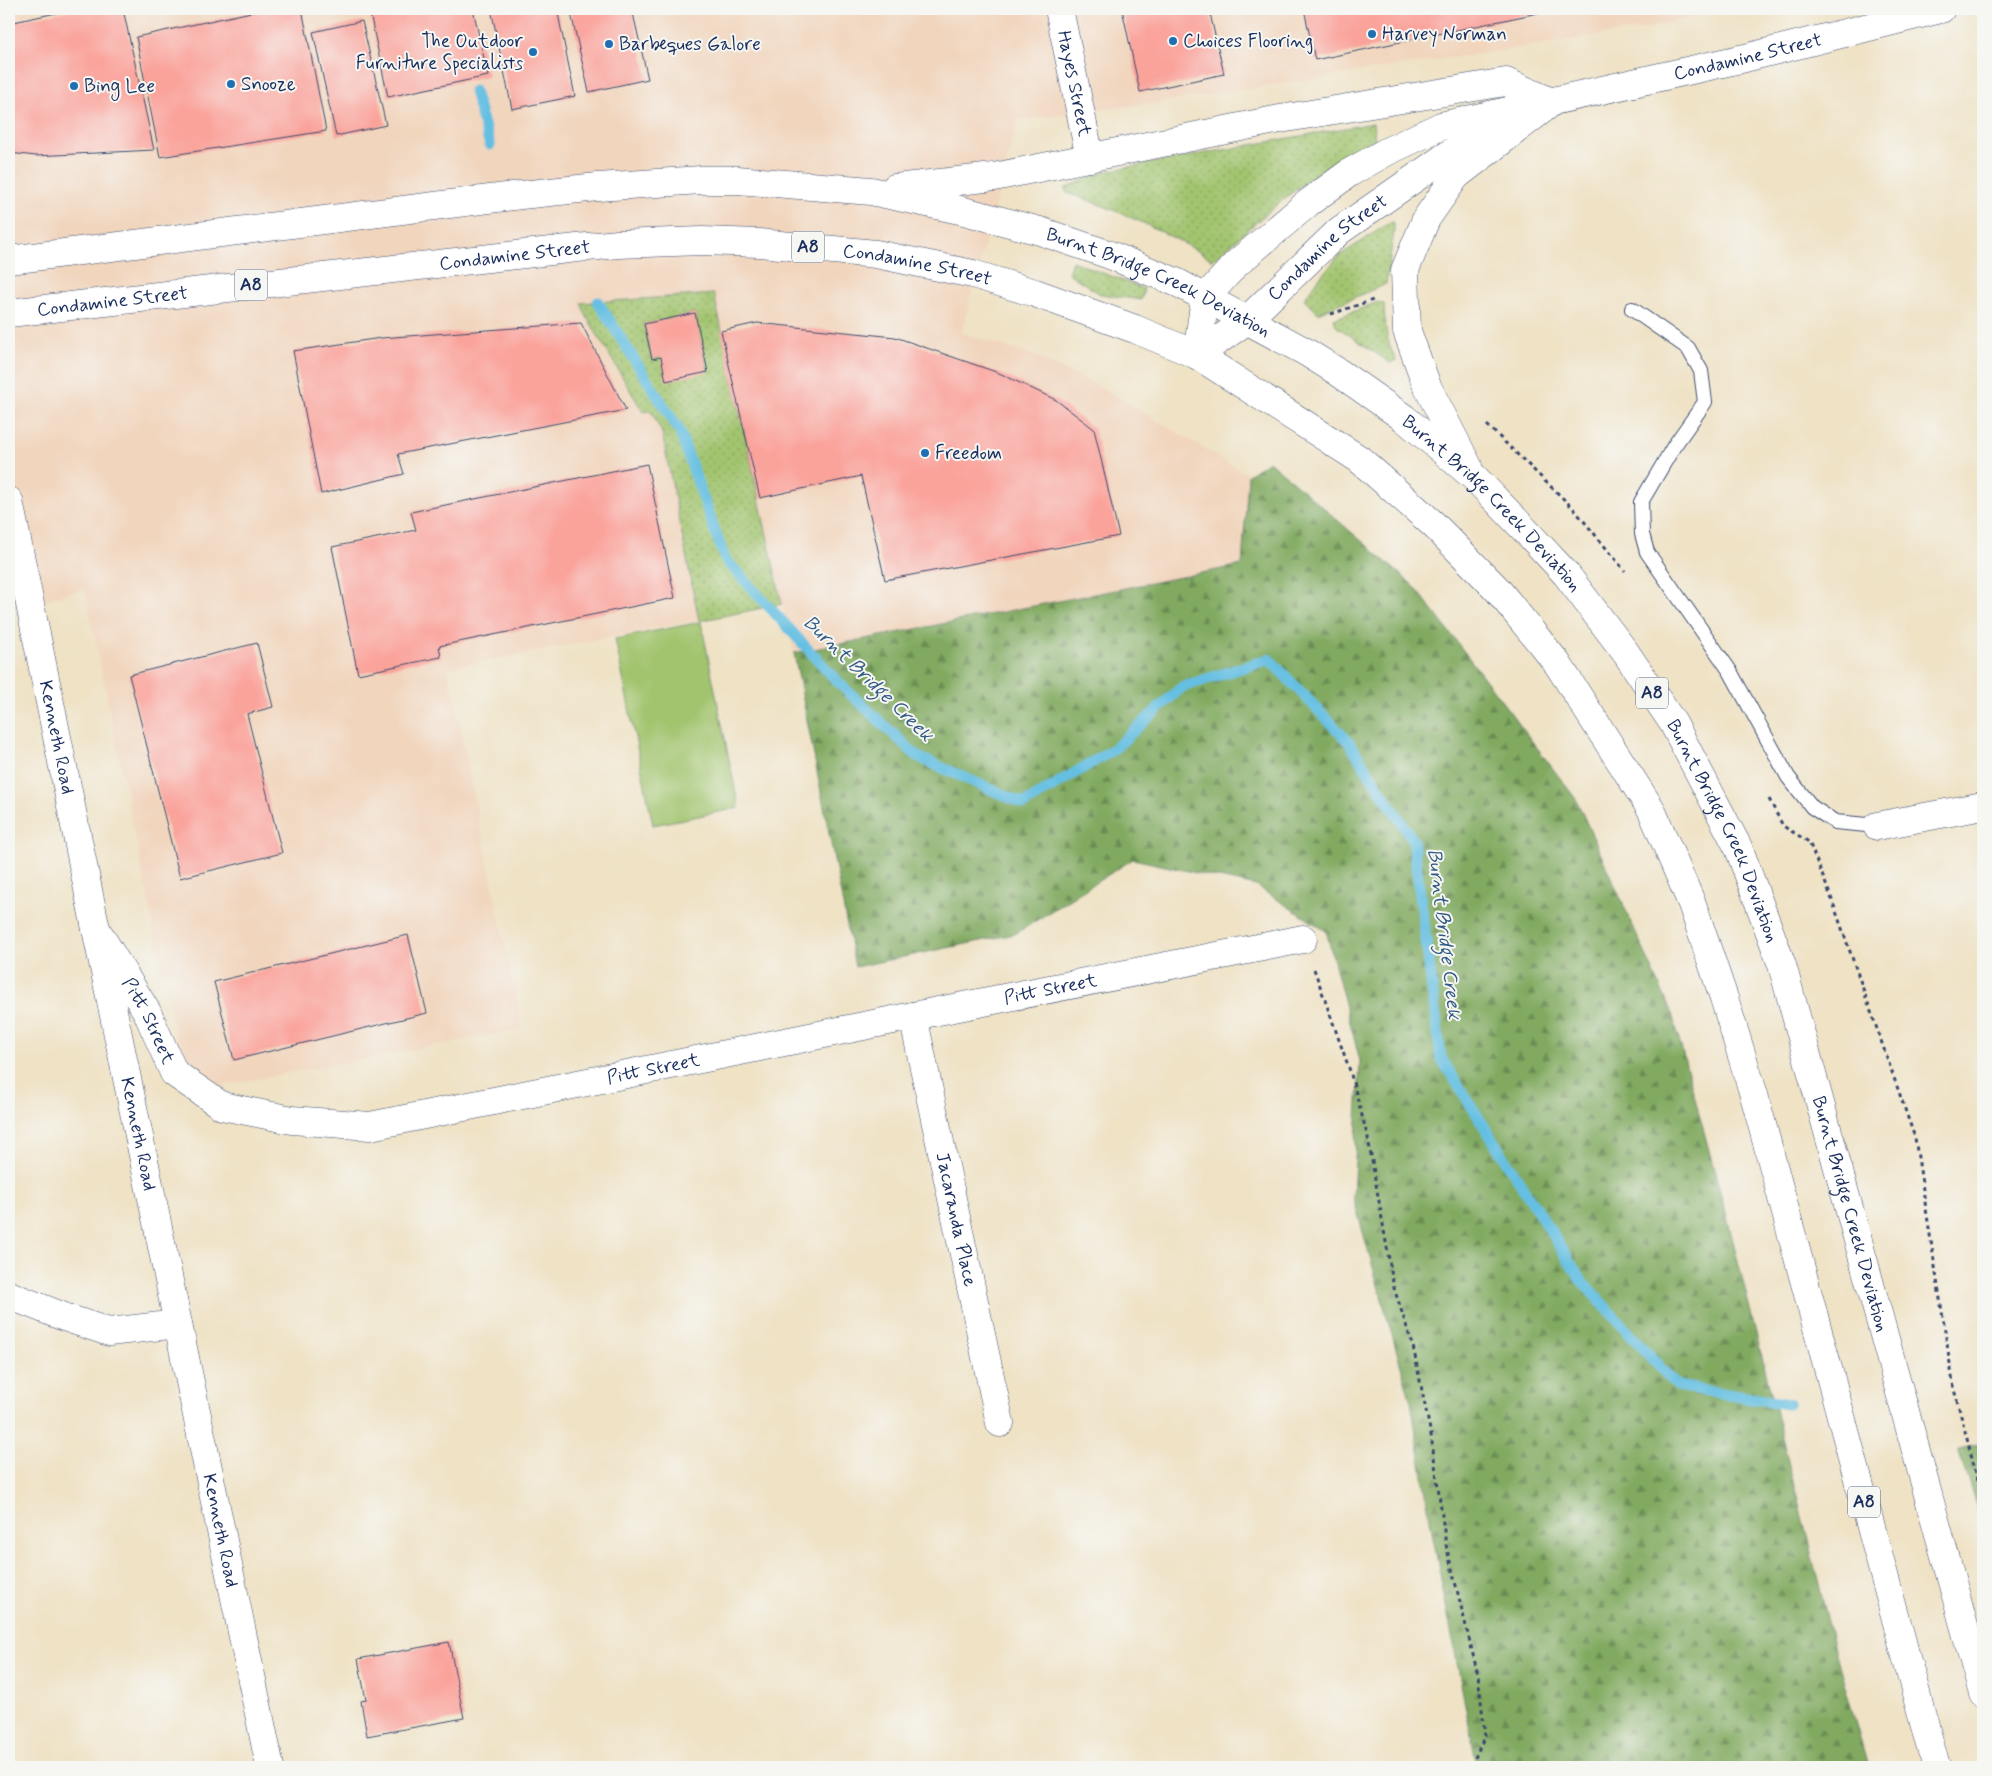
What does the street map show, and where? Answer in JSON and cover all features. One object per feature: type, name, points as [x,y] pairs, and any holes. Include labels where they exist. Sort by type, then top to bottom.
[{"type":"main road","name":"Hayes Street","points":[[1059,9],[1090,158]]},
{"type":"main road","name":"Condamine Street","points":[[1205,298],[1236,264],[1308,203],[1349,173],[1440,126],[1745,58],[1941,9]]},
{"type":"main road","points":[[871,190],[994,177],[1280,119],[1506,82],[1552,102],[1456,176],[1426,219],[1406,270],[1406,331],[1427,386],[1475,478]]},
{"type":"main road","name":"Condamine Street","points":[[9,313],[492,256],[577,248],[702,241],[759,243],[876,254],[973,274],[1036,293],[1135,329],[1197,355],[1246,321],[1294,272],[1347,225],[1458,148],[1552,102]]},
{"type":"main road","name":"A8","points":[[9,260],[545,192],[598,187],[701,180],[737,180],[871,190]]},
{"type":"main road","name":"Burnt Bridge Creek Deviation","points":[[871,190],[960,210],[1040,232],[1110,255],[1178,283],[1306,352],[1396,412],[1475,478],[1566,574],[1626,653],[1673,723],[1739,849],[1782,965],[1983,1694]]},
{"type":"main road","points":[[1197,355],[1205,298]]},
{"type":"main road","name":"A8","points":[[1197,355],[1359,458],[1439,531],[1497,589],[1557,664],[1651,809],[1692,904],[1754,1095],[1936,1767]]},
{"type":"main road","name":"Kenneth Road","points":[[9,501],[14,556],[96,929],[270,1767]]},
{"type":"main road","points":[[1877,826],[1983,806]]},
{"type":"main road","name":"Pitt Street","points":[[96,929],[147,1012],[174,1073],[222,1106],[292,1120],[370,1126],[1303,939]]},
{"type":"main road","name":"Jacaranda Place","points":[[913,1016],[1000,1423]]},
{"type":"main road","points":[[9,1295],[64,1317],[109,1332],[178,1324]]},
{"type":"lane","points":[[1632,309],[1688,348],[1701,371],[1705,402],[1674,446],[1641,502],[1642,534],[1647,552],[1730,671],[1788,777],[1812,807],[1834,822],[1877,826]]},
{"type":"path","points":[[1481,420],[1573,508],[1630,577]]},
{"type":"path","points":[[1766,793],[1783,826],[1809,842],[1831,897],[1915,1138],[1954,1389],[1983,1500]]},
{"type":"path","points":[[1303,939],[1350,1071],[1368,1138],[1394,1288],[1413,1346],[1431,1435],[1446,1545],[1478,1675],[1485,1735],[1471,1767]]},
{"type":"shaded area","points":[[9,9],[1728,9],[1648,28],[1156,103],[1018,120],[961,333],[1033,355],[1106,390],[1248,475],[1242,565],[794,653],[782,604],[448,668],[522,1029],[209,1088],[180,1058],[85,589],[9,609]]},
{"type":"green space","points":[[1373,123],[1375,139],[1310,178],[1213,260],[1142,222],[1067,193],[1066,188],[1106,171]]},
{"type":"green space","points":[[1392,221],[1394,232],[1386,284],[1318,313],[1304,299],[1319,278],[1339,256]]},
{"type":"green space","points":[[1072,261],[1144,289],[1141,300],[1100,294],[1068,273]]},
{"type":"green space","points":[[714,294],[782,604],[699,621],[662,433],[651,411],[643,412],[587,317],[581,303]],"holes":[[[695,313],[708,372],[661,357],[652,359],[644,324]]]},
{"type":"green space","points":[[1378,302],[1384,304],[1388,340],[1396,360],[1390,363],[1336,326],[1334,319]]},
{"type":"green space","points":[[1269,461],[1415,587],[1576,799],[1672,1013],[1727,1217],[1838,1661],[1868,1767],[1477,1767],[1433,1538],[1411,1402],[1353,1197],[1360,1061],[1326,931],[1256,886],[1133,859],[1015,934],[855,967],[794,653],[1242,565],[1248,475]]},
{"type":"green space","points":[[701,622],[739,808],[653,825],[615,639]]},
{"type":"green space","points":[[1983,1444],[1983,1527],[1958,1449]]},
{"type":"building","name":"Bing Lee","points":[[75,9],[123,9],[154,150],[36,156],[9,153],[9,23]]},
{"type":"building","name":"Snooze","points":[[265,9],[302,9],[326,131],[160,157],[136,37]]},
{"type":"building","points":[[369,9],[473,9],[488,76],[388,97]]},
{"type":"building","name":"The Outdoor Furniture Specialists","points":[[491,9],[557,9],[575,96],[512,109]]},
{"type":"building","name":"Barbeques Galore","points":[[570,9],[632,9],[648,79],[589,92]]},
{"type":"building","name":"Choices Flooring","points":[[1122,9],[1209,9],[1224,74],[1140,92]]},
{"type":"building","name":"Harvey Norman","points":[[1304,9],[1551,9],[1552,10],[1315,60]]},
{"type":"building","points":[[362,21],[386,125],[336,136],[313,32]]},
{"type":"building","points":[[695,313],[708,372],[666,381],[661,357],[652,359],[644,324]]},
{"type":"building","points":[[581,323],[626,410],[398,454],[404,474],[321,494],[293,351],[381,338]]},
{"type":"building","name":"Freedom","points":[[757,323],[895,337],[999,373],[1056,400],[1094,429],[1119,536],[885,580],[861,476],[760,498],[721,331]]},
{"type":"building","points":[[647,464],[675,598],[439,646],[441,657],[358,674],[332,547],[416,530],[411,512]]},
{"type":"building","points":[[257,643],[273,707],[247,714],[282,853],[180,878],[129,675]]},
{"type":"building","points":[[408,935],[427,1013],[234,1060],[214,982]]},
{"type":"building","points":[[449,1642],[464,1718],[367,1736],[361,1701],[366,1700],[358,1659]]},
{"type":"waterway","name":"Burnt Bridge Creek","points":[[474,91],[490,145]]},
{"type":"waterway","name":"Burnt Bridge Creek","points":[[598,302],[679,430],[725,559],[840,684],[918,757],[1024,804],[1114,749],[1182,687],[1269,659],[1348,741],[1413,840],[1441,1058],[1582,1281],[1677,1386],[1788,1404]]},
{"type":"place","name":"Harvey Norman","points":[[1372,34]]},
{"type":"place","name":"Choices Flooring","points":[[1173,41]]},
{"type":"place","name":"Barbeques Galore","points":[[609,44]]},
{"type":"place","name":"The Outdoor Furniture Specialists","points":[[533,52]]},
{"type":"place","name":"Snooze","points":[[231,84]]},
{"type":"place","name":"Bing Lee","points":[[74,86]]},
{"type":"place","name":"Freedom","points":[[925,453]]}]
